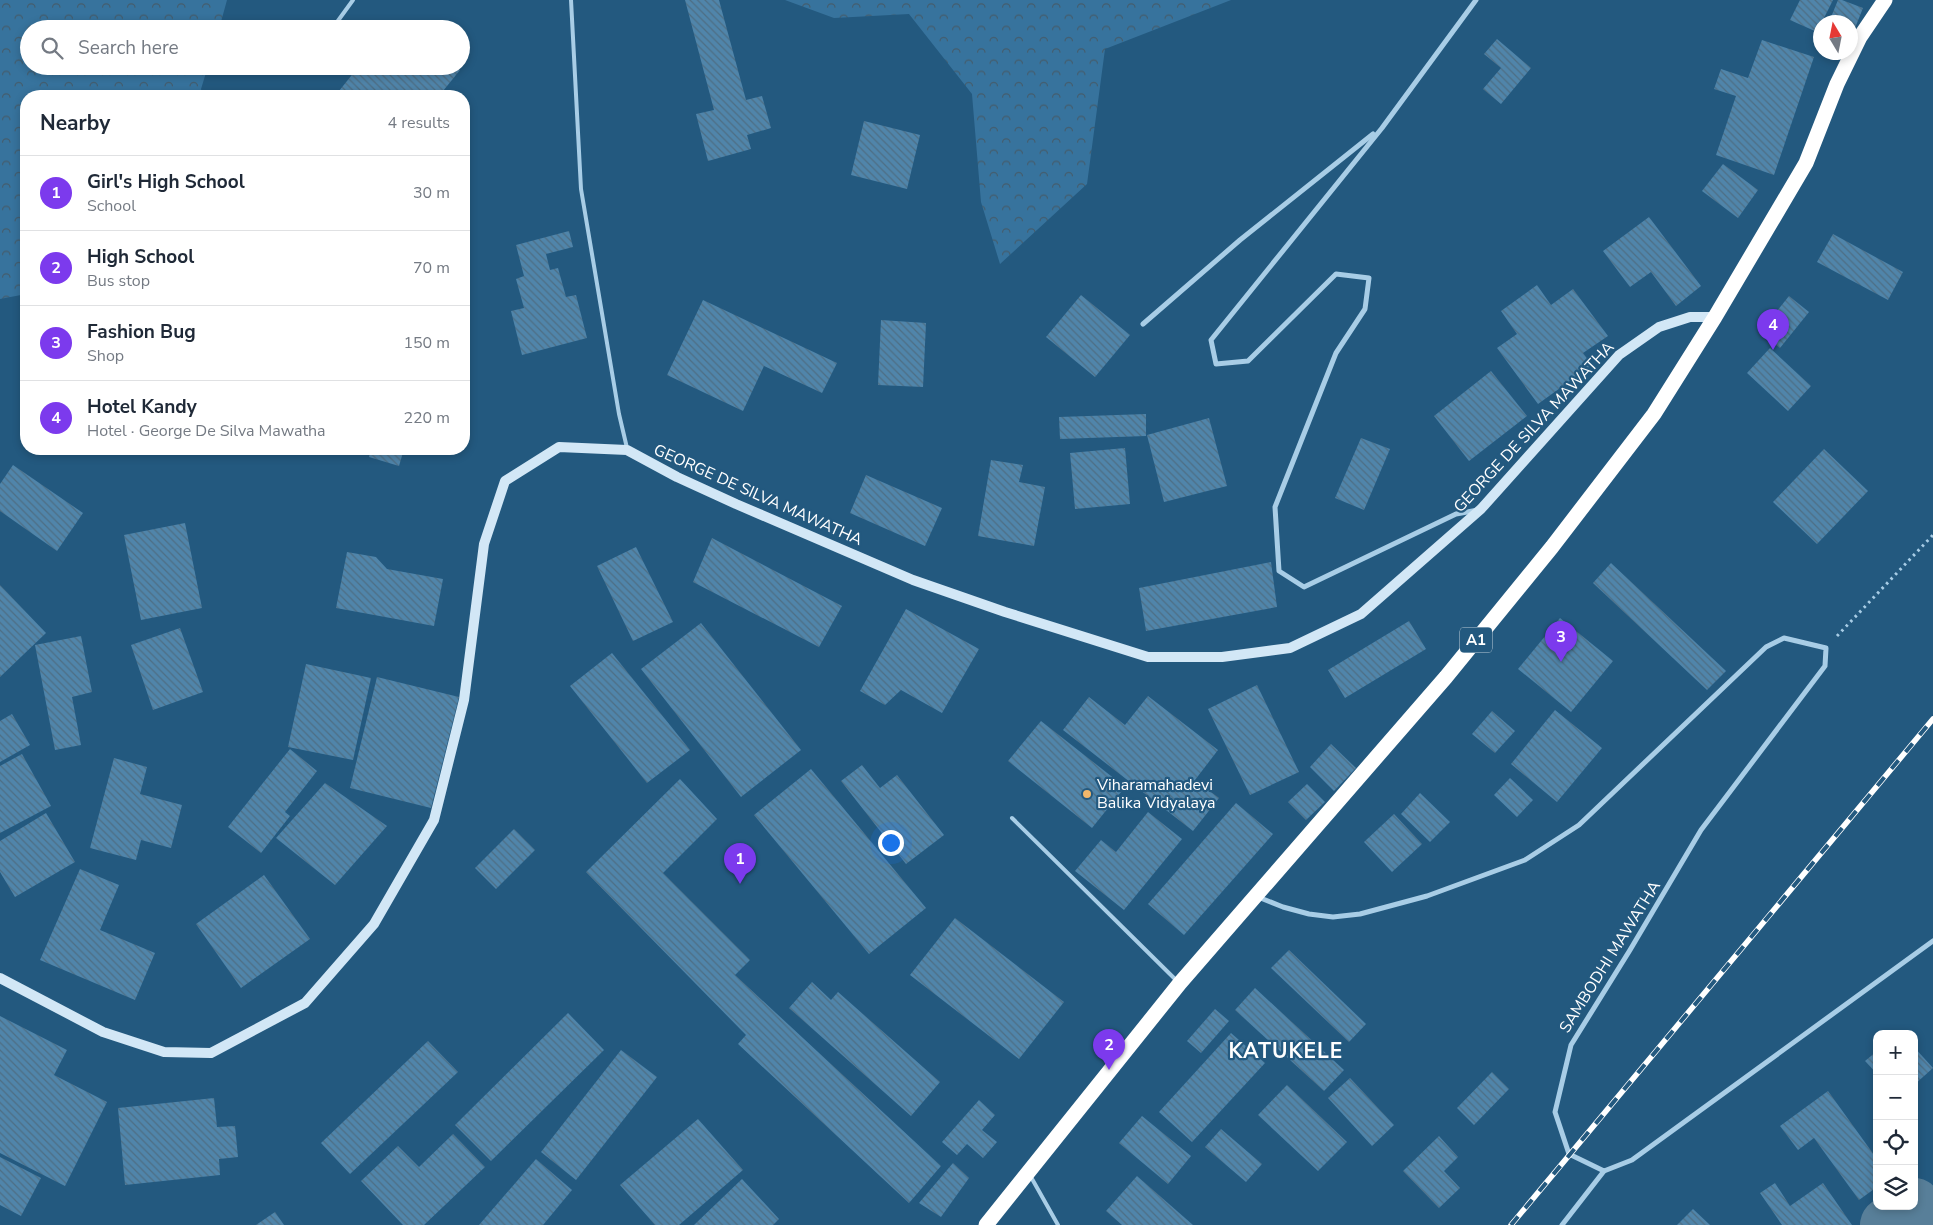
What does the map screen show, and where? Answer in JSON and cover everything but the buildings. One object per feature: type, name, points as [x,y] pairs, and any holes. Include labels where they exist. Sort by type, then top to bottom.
[{"type":"highway","name":"A1","points":[[986,1225],[1180,983],[1446,677],[1552,547],[1654,414],[1806,163],[1841,76],[1860,36],[1885,0]]},
{"type":"street","points":[[1476,0],[1382,128],[1211,340],[1216,364],[1248,361],[1336,274],[1369,278],[1366,309],[1336,353],[1275,507],[1279,571],[1304,587],[1456,514],[1481,509]]},
{"type":"street","points":[[1144,324],[1240,240],[1382,128]]},
{"type":"street","name":"GEORGE DE SILVA MAWATHA","points":[[0,978],[103,1032],[164,1052],[210,1053],[305,1003],[374,924],[434,820],[464,700],[484,544],[505,481],[559,447],[627,450],[676,477],[913,580],[1005,612],[1148,657],[1222,657],[1290,648],[1361,614],[1481,509],[1619,354],[1659,327],[1690,317],[1714,317]]},
{"type":"street","points":[[1255,896],[1309,914],[1333,917],[1360,914],[1427,896],[1525,860],[1579,825],[1766,647],[1784,638],[1826,648]]},
{"type":"street","name":"SAMBODHI MAWATHA","points":[[1604,1170],[1569,1154],[1555,1112],[1571,1045],[1701,830],[1825,666],[1826,648]]},
{"type":"street","points":[[1562,1225],[1604,1170],[1632,1160],[1933,941]]},
{"type":"lane","points":[[339,20],[353,0]]},
{"type":"lane","points":[[571,0],[581,189],[619,414],[627,450]]},
{"type":"lane","points":[[1012,818],[1180,983]]},
{"type":"lane","points":[[1028,1172],[1058,1225]]},
{"type":"path","points":[[1826,648],[1933,535]]},
{"type":"green space","points":[[0,0],[227,0],[221,20],[20,20],[20,75],[205,75],[201,90],[20,90],[20,295],[0,299]]},
{"type":"green space","points":[[785,0],[1231,0],[1105,49],[1087,184],[1000,264],[981,202],[972,94],[909,14],[834,18]]},
{"type":"waterway","points":[[1888,1225],[1909,1210]]},
{"type":"railway","points":[[1511,1225],[1933,719]]},
{"type":"place","name":"Hotel Kandy","points":[[1773,350]]},
{"type":"place","name":"Fashion Bug","points":[[1561,662]]},
{"type":"place","name":"Viharamahadevi Balika Vidyalaya","points":[[1087,794]]},
{"type":"place","name":"Girl's High School","points":[[740,884]]},
{"type":"place","name":"High School","points":[[1109,1070]]},
{"type":"district","name":"KATUKELE","points":[[1286,1051]]}]
